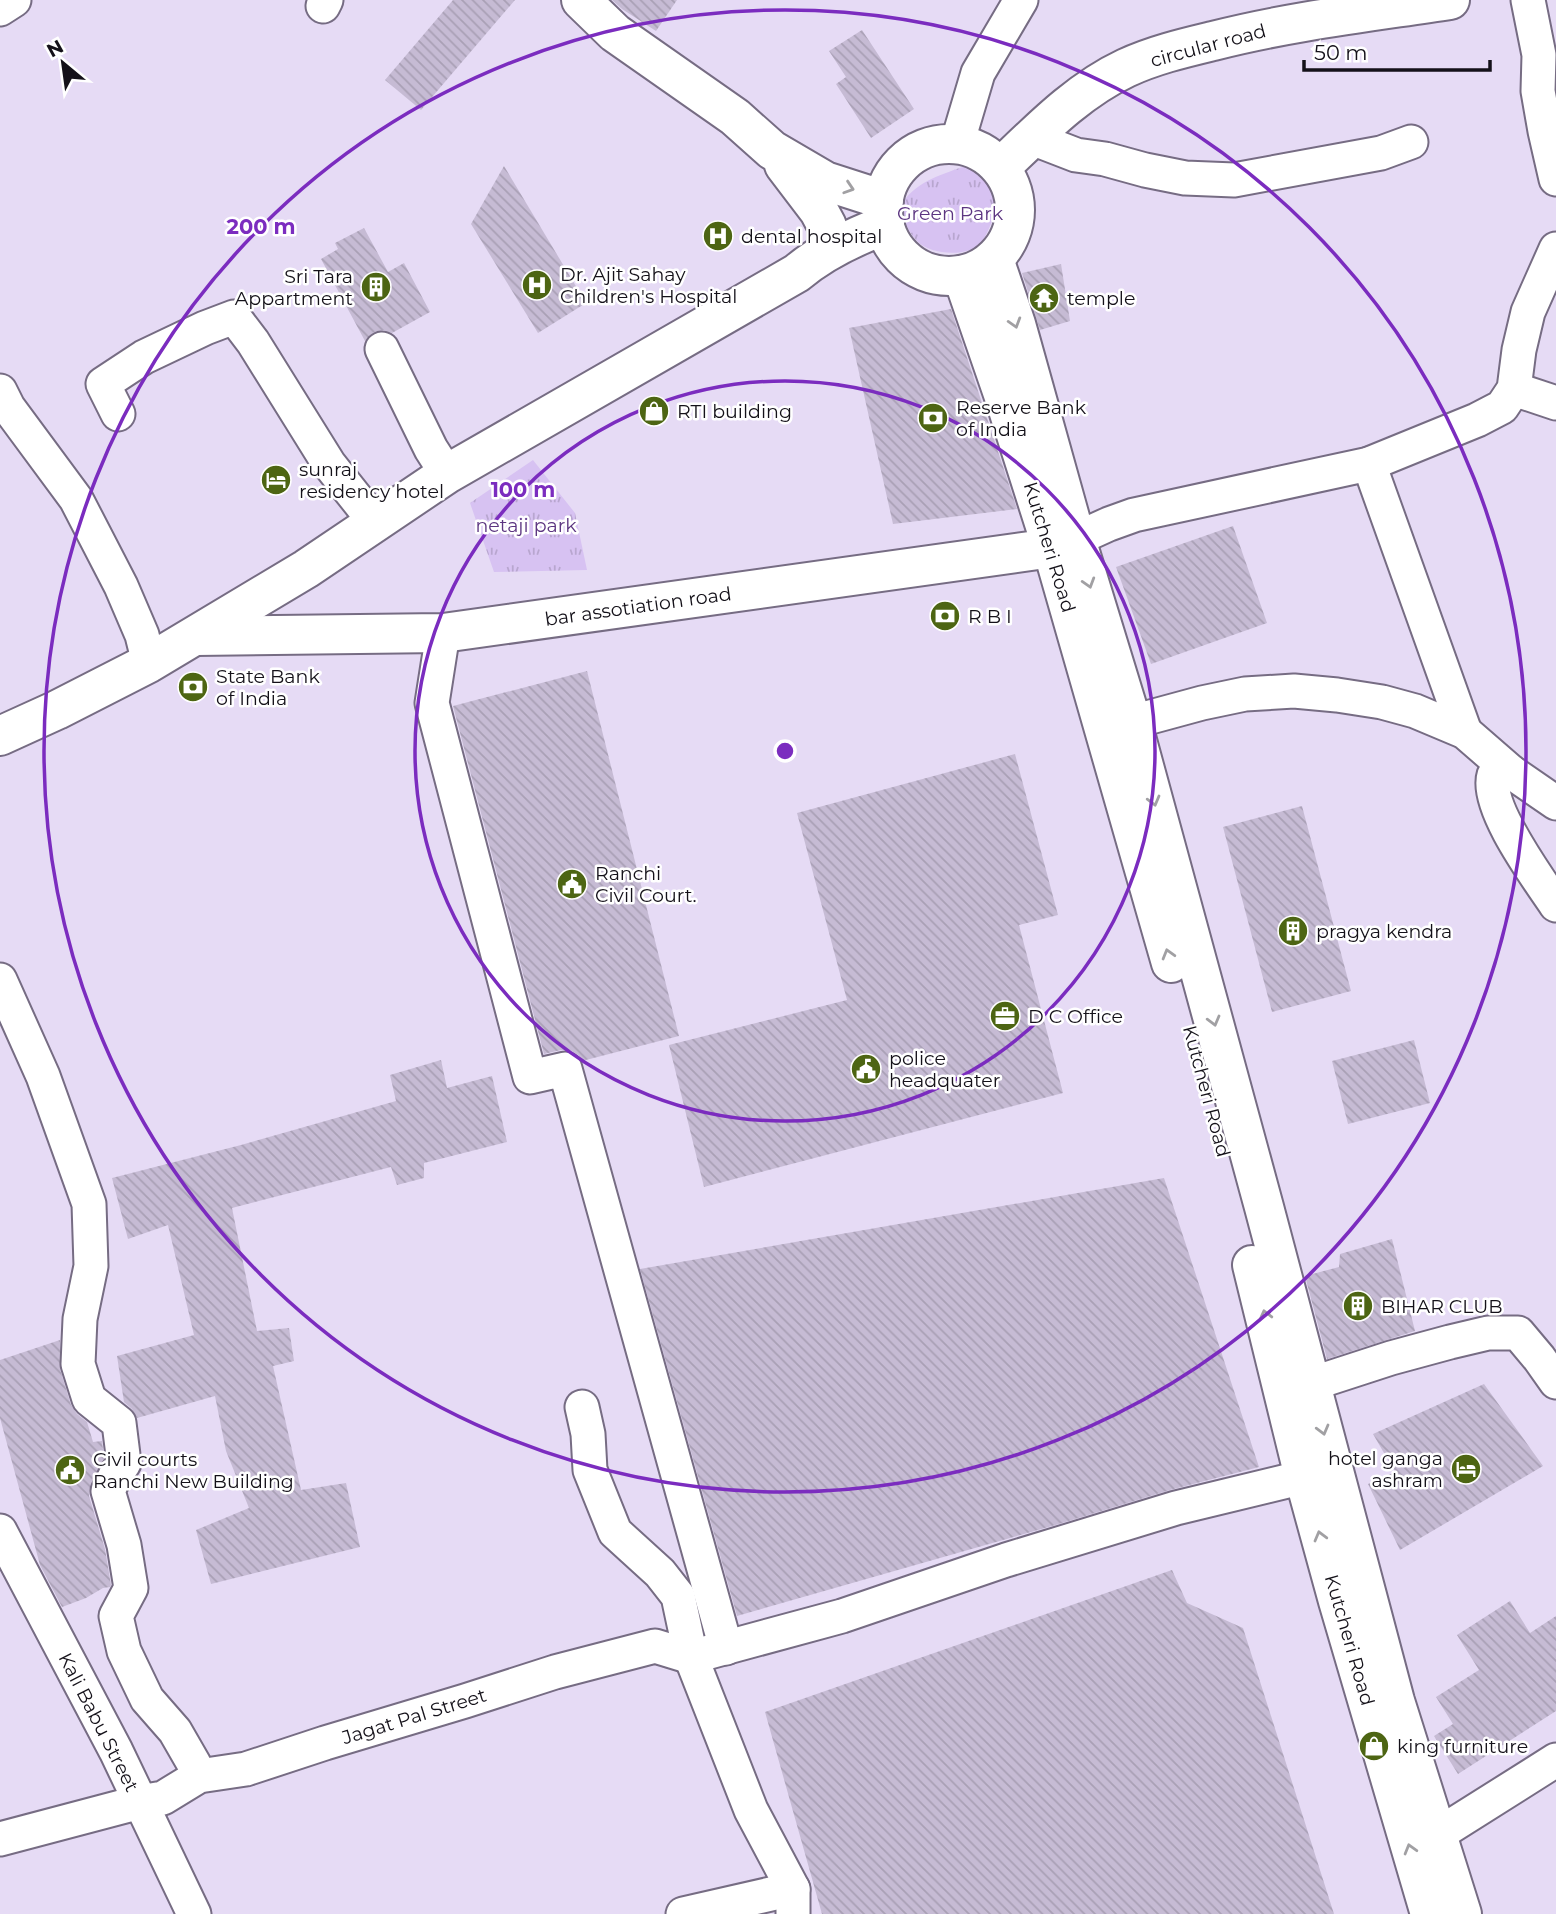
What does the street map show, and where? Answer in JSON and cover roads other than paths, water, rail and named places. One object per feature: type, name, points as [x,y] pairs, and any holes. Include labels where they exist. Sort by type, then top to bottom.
[{"type":"main road","points":[[581,0],[615,33],[735,117],[772,150],[819,211],[827,226],[827,250]]},
{"type":"main road","name":"circular road","points":[[1001,167],[1053,117],[1086,91],[1126,68],[1174,50],[1254,31],[1450,0]]},
{"type":"main road","points":[[957,144],[981,151],[1001,167],[1013,189],[1016,214],[1009,239],[978,267],[937,275],[913,265],[895,248],[884,213],[892,176],[909,157],[932,146],[957,144]]},
{"type":"main road","points":[[772,150],[884,213]]},
{"type":"main road","points":[[0,736],[57,710],[196,636],[306,569],[447,474],[797,273],[827,250],[861,234],[884,213]]},
{"type":"main road","name":"Kutcheri Road","points":[[978,267],[1003,394],[1064,544],[1281,1378],[1318,1471],[1338,1601],[1430,1914]]},
{"type":"main road","points":[[1064,544],[1132,722],[1311,1384],[1318,1471],[1395,1701],[1462,1914]]},
{"type":"main road","name":"bar assotiation road","points":[[196,636],[443,632],[1064,544]]},
{"type":"street","points":[[0,9],[14,0]]},
{"type":"street","points":[[957,144],[978,73],[1021,0]]},
{"type":"street","points":[[1528,0],[1539,55],[1538,92],[1556,179]]},
{"type":"street","points":[[1032,138],[1076,155],[1105,159],[1144,170],[1185,178],[1234,180],[1381,153],[1411,142]]},
{"type":"street","points":[[1064,544],[1135,514],[1369,464],[1477,420],[1502,407],[1514,389],[1528,312],[1556,249]]},
{"type":"street","points":[[118,414],[103,384],[144,357],[234,317],[253,342],[330,464],[375,523]]},
{"type":"street","points":[[382,349],[431,449],[447,474]]},
{"type":"street","points":[[1514,389],[1556,403]]},
{"type":"street","points":[[0,391],[8,407],[76,499],[121,586],[142,635],[149,663]]},
{"type":"street","points":[[1369,464],[1465,732]]},
{"type":"street","points":[[443,632],[432,704],[530,1077],[565,1069],[726,1648]]},
{"type":"street","points":[[1132,722],[1245,694],[1294,691],[1382,702],[1415,711],[1465,732],[1511,772],[1556,803]]},
{"type":"street","points":[[1511,772],[1494,775],[1492,783],[1498,804],[1514,844],[1556,905]]},
{"type":"street","points":[[0,980],[43,1076],[89,1203],[91,1266],[80,1319],[78,1364],[89,1399],[119,1423],[124,1463],[108,1491],[124,1545],[131,1588],[117,1616],[124,1651],[147,1699],[175,1731],[199,1776]]},
{"type":"street","points":[[1311,1384],[1391,1358],[1488,1333],[1518,1333],[1556,1381]]},
{"type":"street","points":[[582,1407],[588,1434],[590,1470],[615,1532],[660,1573],[678,1596],[691,1657],[751,1810],[793,1902],[683,1914]]},
{"type":"street","points":[[691,1657],[842,1616],[1006,1560],[1176,1507],[1318,1471]]},
{"type":"street","name":"Kali Babu Street","points":[[0,1531],[116,1751],[194,1914]]},
{"type":"street","name":"Jagat Pal Street","points":[[0,1839],[163,1798],[199,1776],[246,1769],[555,1672],[655,1646],[691,1657]]},
{"type":"street","points":[[1437,1835],[1554,1764]]},
{"type":"place","name":"dental hospital","points":[[718,236]]},
{"type":"place","name":"Dr. Ajit Sahay Children's Hospital","points":[[537,285]]},
{"type":"place","name":"Sri Tara Appartment","points":[[376,287]]},
{"type":"place","name":"temple","points":[[1044,298]]},
{"type":"place","name":"RTI building","points":[[654,411]]},
{"type":"place","name":"Reserve Bank of India","points":[[933,418]]},
{"type":"place","name":"sunraj residency hotel","points":[[276,480]]},
{"type":"place","name":"R B I","points":[[945,616]]},
{"type":"place","name":"State Bank of India","points":[[193,687]]},
{"type":"place","name":"Ranchi Civil Court.","points":[[572,884]]},
{"type":"place","name":"pragya kendra","points":[[1293,931]]},
{"type":"place","name":"D C Office","points":[[1005,1016]]},
{"type":"place","name":"police headquater","points":[[866,1069]]},
{"type":"place","name":"BIHAR CLUB","points":[[1358,1306]]},
{"type":"place","name":"hotel ganga ashram","points":[[1466,1469]]},
{"type":"place","name":"Civil courts Ranchi New Building","points":[[70,1470]]},
{"type":"place","name":"king furniture","points":[[1374,1746]]},
{"type":"park label","name":"Green Park","points":[[950,213]]},
{"type":"park label","name":"netaji park","points":[[526,525]]}]
